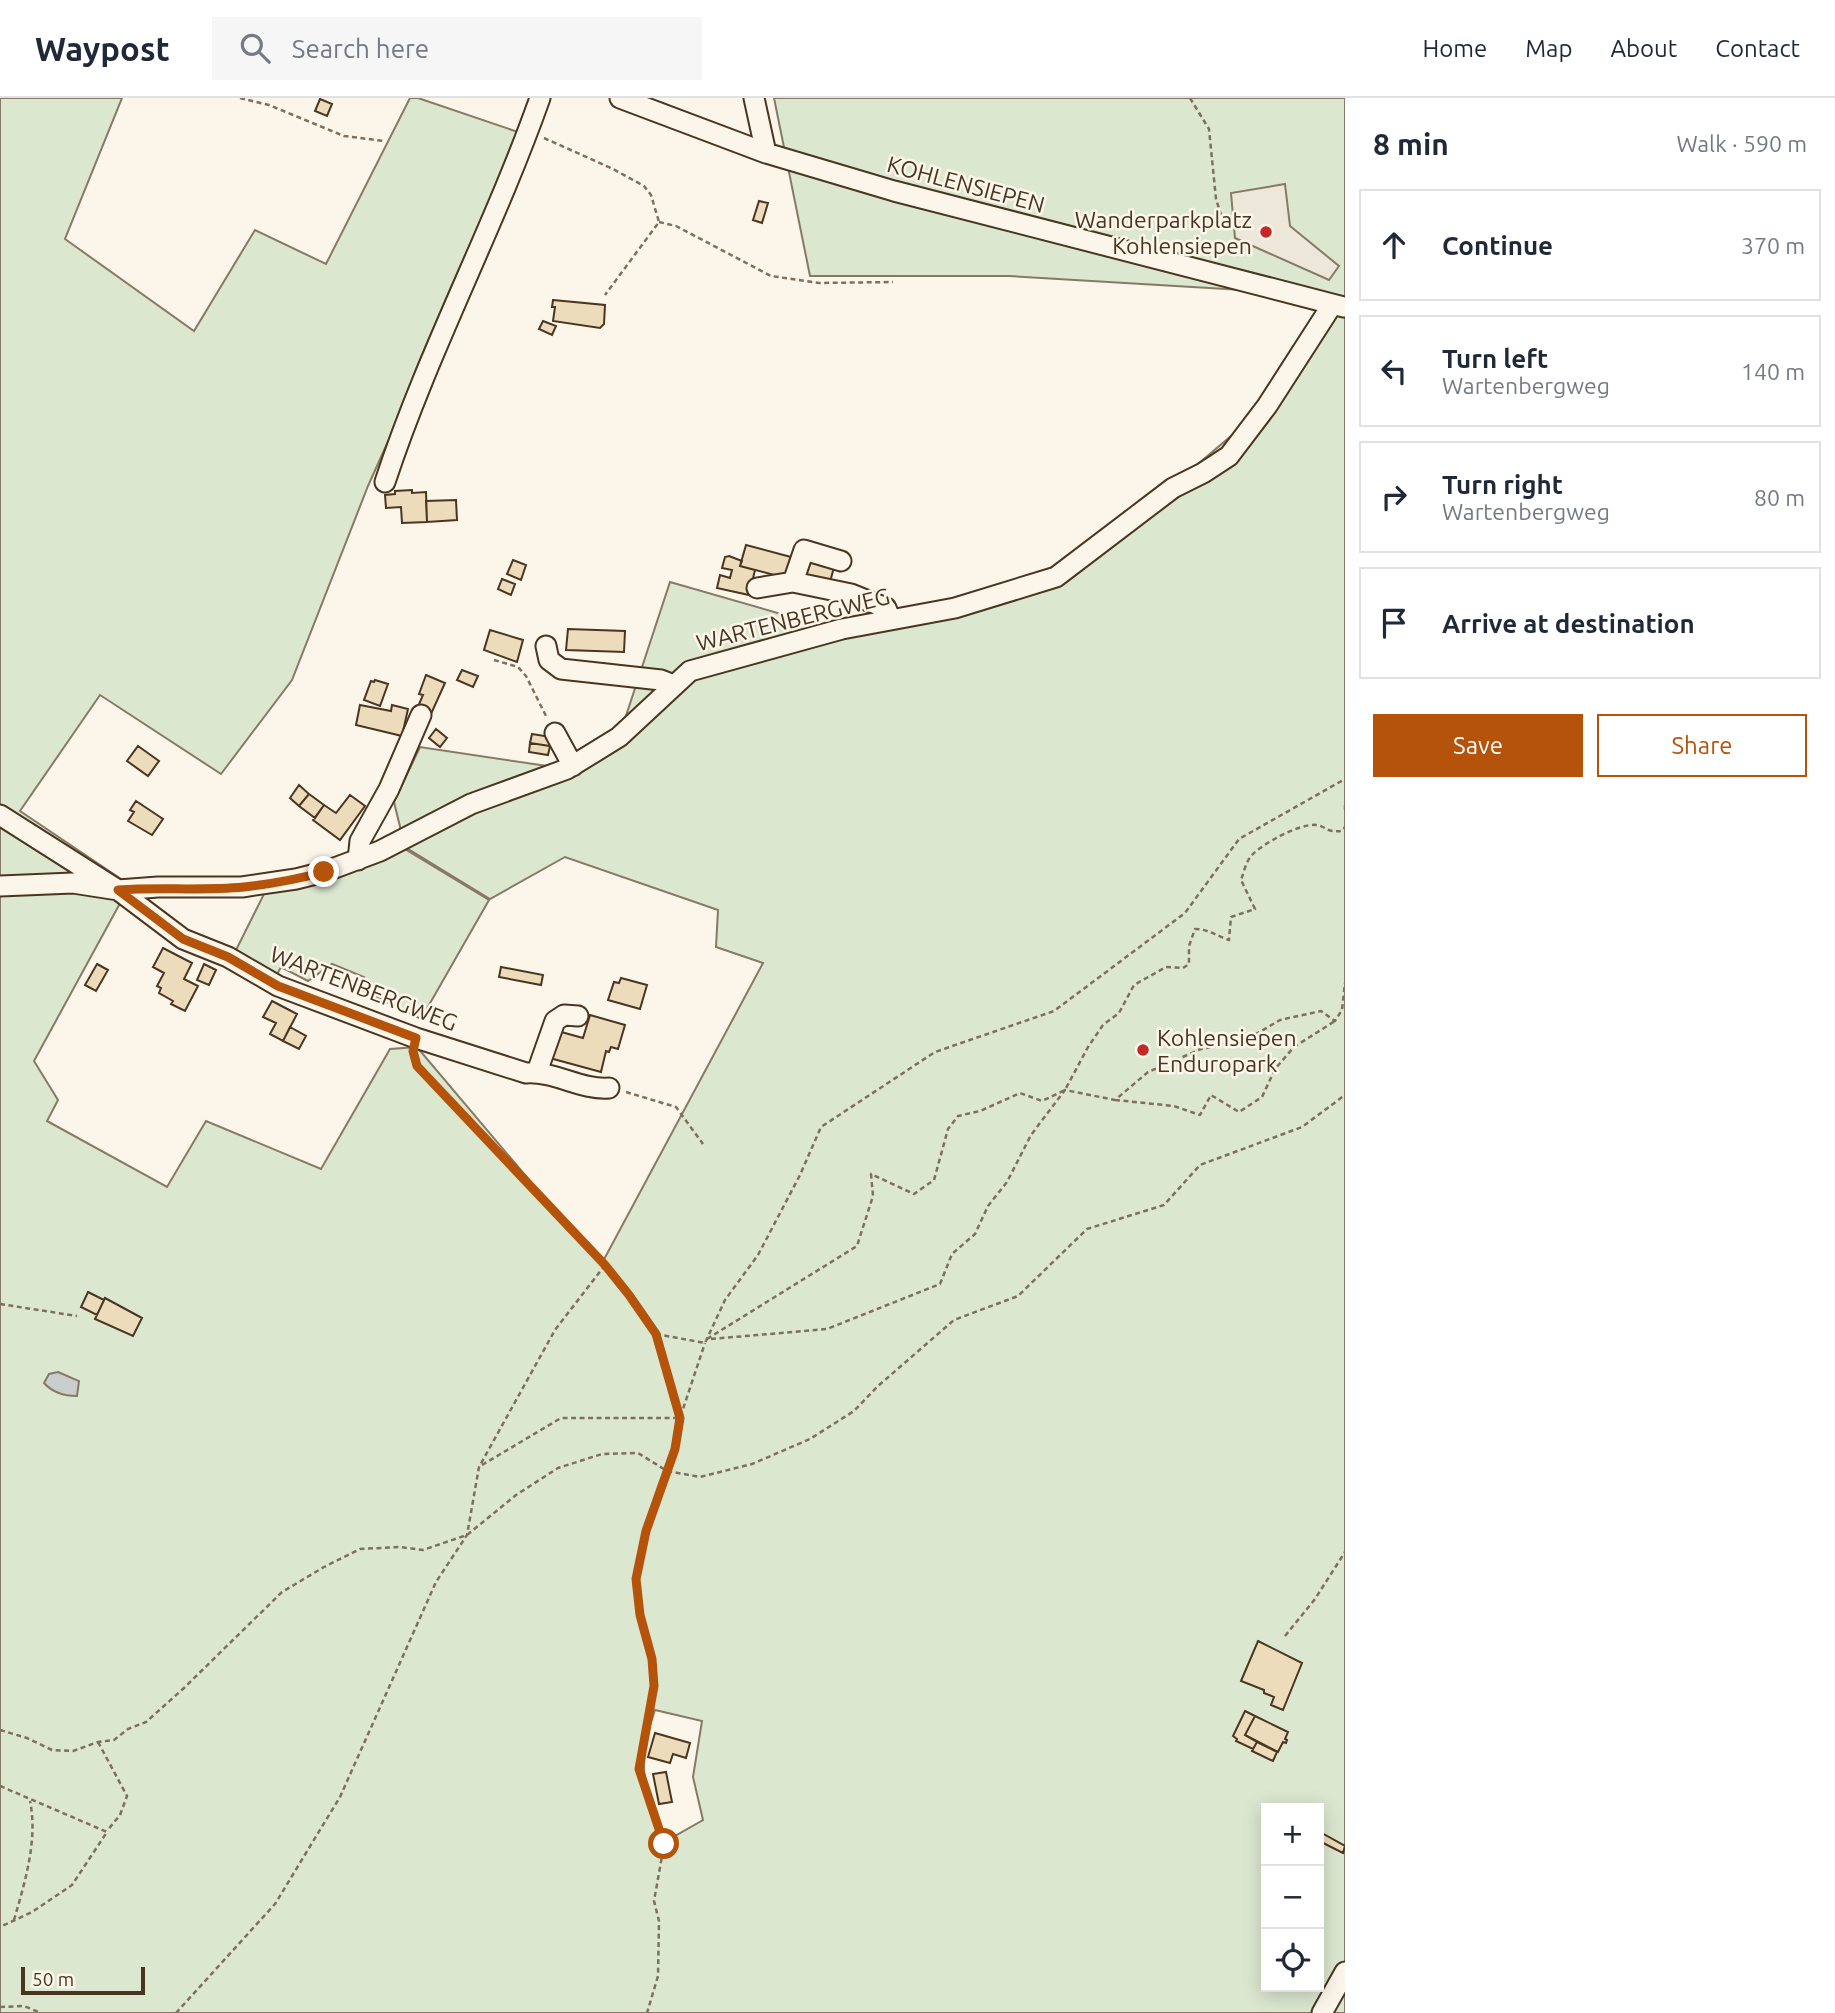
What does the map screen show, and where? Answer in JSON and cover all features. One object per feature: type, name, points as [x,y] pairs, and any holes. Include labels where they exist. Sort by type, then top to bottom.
[{"type":"street","points":[[385,482],[401,431],[540,98]]},
{"type":"street","name":"KOHLENSIEPEN","points":[[620,98],[766,153],[894,191],[1339,306]]},
{"type":"street","points":[[754,98],[766,153]]},
{"type":"street","name":"WARTENBERGWEG","points":[[0,886],[73,883],[118,890],[242,887],[296,879],[358,860],[471,804],[573,766],[619,737],[690,671],[890,618],[955,608],[1055,577],[1173,488],[1229,456],[1339,306]]},
{"type":"street","points":[[793,582],[804,550],[841,561]]},
{"type":"street","points":[[757,588],[793,582],[851,594],[886,608],[890,618]]},
{"type":"street","points":[[547,646],[549,660],[561,669],[661,680],[674,685]]},
{"type":"street","points":[[358,860],[360,841],[388,789],[421,715]]},
{"type":"street","points":[[551,725],[573,766]]},
{"type":"street","points":[[0,815],[118,890]]},
{"type":"street","name":"WARTENBERGWEG","points":[[118,890],[183,939],[228,957],[278,986],[416,1038],[526,1073],[537,1072],[594,1089],[609,1088]]},
{"type":"street","points":[[537,1072],[555,1021],[564,1015],[578,1016]]},
{"type":"street","points":[[1322,2013],[1345,1972]]},
{"type":"path","points":[[240,98],[269,104],[344,136],[384,141]]},
{"type":"path","points":[[1190,98],[1209,130],[1216,199],[1222,218]]},
{"type":"path","points":[[528,131],[644,186],[651,195],[659,222]]},
{"type":"path","points":[[659,222],[676,226],[771,276],[819,284],[893,282]]},
{"type":"path","points":[[605,295],[659,222]]},
{"type":"path","points":[[494,660],[518,667],[526,676],[551,725]]},
{"type":"path","points":[[647,2013],[657,1976],[659,1921],[654,1901],[664,1844],[639,1769],[654,1686],[652,1659],[640,1615],[636,1579],[646,1531],[675,1449],[680,1418],[706,1341],[725,1300],[758,1255],[800,1175],[821,1127],[935,1052],[1054,1011],[1185,913],[1239,839],[1345,779]]},
{"type":"path","points":[[1345,805],[1345,813]]},
{"type":"path","points":[[656,1334],[706,1341],[827,1329],[940,1284],[952,1254],[975,1234],[988,1206],[1007,1182],[1031,1135],[1065,1090],[1103,1025],[1119,1013],[1134,985],[1166,967],[1183,968],[1189,964],[1189,946],[1195,929],[1208,929],[1215,936],[1229,940],[1231,917],[1255,909],[1241,880],[1250,857],[1263,846],[1290,831],[1316,825],[1331,832],[1342,831],[1345,827]]},
{"type":"path","points":[[706,1341],[857,1246],[873,1196],[871,1174],[914,1194],[934,1180],[948,1129],[958,1116],[980,1111],[1020,1093],[1042,1101],[1065,1090],[1115,1100],[1174,1106],[1200,1115],[1210,1095],[1239,1112],[1262,1097],[1275,1069],[1294,1047],[1335,1021],[1342,1010],[1345,983]]},
{"type":"path","points":[[1115,1100],[1148,1072],[1202,1049],[1246,1041],[1280,1020],[1321,1011],[1335,1021]]},
{"type":"path","points":[[416,1038],[413,1051],[417,1066],[605,1265],[629,1295],[656,1334],[680,1418]]},
{"type":"path","points":[[609,1088],[676,1107],[703,1144]]},
{"type":"path","points":[[176,2013],[275,1904],[340,1797],[436,1582],[467,1535],[516,1495],[558,1468],[602,1454],[638,1453],[667,1471],[700,1477],[752,1464],[810,1439],[854,1411],[878,1385],[954,1320],[1018,1296],[1087,1229],[1164,1205],[1200,1165],[1302,1127],[1345,1095]]},
{"type":"path","points":[[467,1535],[479,1467],[555,1330],[605,1265]]},
{"type":"path","points":[[0,1304],[78,1316]]},
{"type":"path","points":[[479,1467],[561,1418],[680,1418]]},
{"type":"path","points":[[0,1730],[27,1738],[52,1750],[73,1751],[98,1742],[114,1740],[128,1729],[146,1722],[282,1592],[324,1567],[360,1549],[400,1547],[423,1550],[467,1535]]},
{"type":"path","points":[[1285,1636],[1315,1599],[1345,1552]]},
{"type":"path","points":[[0,1927],[32,1912],[72,1885],[120,1815],[127,1796],[98,1742]]},
{"type":"path","points":[[0,1786],[107,1832]]},
{"type":"path","points":[[14,1920],[31,1851],[34,1821],[30,1801]]},
{"type":"path","points":[[0,2007],[24,2006],[41,2013]]},
{"type":"green space","points":[[0,98],[122,98],[65,239],[194,331],[255,230],[326,264],[410,98],[418,98],[521,133],[445,315],[368,486],[292,680],[221,774],[100,695],[20,811],[130,885],[34,1061],[58,1100],[47,1121],[167,1187],[206,1121],[321,1169],[390,1049],[417,1047],[601,1265],[763,963],[716,947],[718,910],[565,857],[490,899],[405,847],[394,802],[420,747],[567,769],[619,737],[670,582],[823,626],[842,629],[1056,577],[1203,473],[1198,464],[1251,419],[1345,300],[1345,2013],[0,2013]],"holes":[[[655,1710],[702,1721],[693,1777],[703,1820],[666,1841],[652,1806],[645,1777],[645,1747],[649,1730]]]},
{"type":"green space","points":[[774,98],[1345,98],[1345,296],[1009,276],[810,276]]},
{"type":"green space","points":[[403,848],[489,900],[421,1019],[360,989],[364,977],[332,964],[308,981],[281,967],[275,978],[234,954],[266,890]]},
{"type":"shaded area","name":"Wanderparkplatz Kohlensiepen","points":[[1285,184],[1290,226],[1339,266],[1329,280],[1235,238],[1231,193]]},
{"type":"shaded area","points":[[58,1372],[79,1381],[77,1396],[59,1393],[44,1383],[49,1374]]},
{"type":"building","points":[[320,99],[332,104],[327,116],[315,111]]},
{"type":"building","points":[[759,201],[768,203],[762,223],[753,220]]},
{"type":"building","points":[[553,300],[605,305],[604,324],[600,328],[553,321]]},
{"type":"building","points":[[543,321],[556,326],[552,335],[539,329]]},
{"type":"building","points":[[412,490],[412,493],[426,492],[427,522],[402,523],[401,507],[386,508],[385,495],[395,494],[395,491]]},
{"type":"building","points":[[456,500],[457,520],[427,522],[426,501]]},
{"type":"building","points":[[746,545],[791,557],[786,578],[740,566]]},
{"type":"building","points":[[725,557],[742,561],[740,566],[755,570],[749,595],[717,588],[720,575],[730,578],[732,570],[722,568]]},
{"type":"building","points":[[808,559],[834,567],[829,586],[804,578]]},
{"type":"building","points":[[513,560],[526,565],[521,580],[507,574]]},
{"type":"building","points":[[502,579],[515,584],[511,595],[498,589]]},
{"type":"building","points":[[568,629],[625,631],[624,652],[566,650]]},
{"type":"building","points":[[490,630],[523,640],[517,662],[484,650]]},
{"type":"building","points":[[462,670],[478,676],[473,687],[457,680]]},
{"type":"building","points":[[426,675],[445,683],[431,714],[417,709],[423,695],[419,694]]},
{"type":"building","points":[[371,681],[388,684],[380,706],[364,700]]},
{"type":"building","points":[[360,705],[391,711],[392,705],[408,709],[402,736],[356,725]]},
{"type":"building","points":[[436,729],[447,738],[440,747],[429,738]]},
{"type":"building","points":[[532,734],[551,737],[550,746],[530,743]]},
{"type":"building","points":[[530,743],[550,746],[548,755],[529,752]]},
{"type":"building","points":[[138,746],[159,761],[148,776],[127,761]]},
{"type":"building","points":[[299,785],[309,794],[299,806],[290,798]]},
{"type":"building","points":[[309,794],[324,805],[315,818],[299,806]]},
{"type":"building","points":[[350,795],[365,806],[340,840],[313,820],[324,805],[336,813]]},
{"type":"building","points":[[136,801],[163,819],[152,835],[128,821],[134,812],[130,810]]},
{"type":"building","points":[[163,948],[192,963],[184,979],[198,986],[185,1011],[171,1004],[173,1001],[159,993],[161,988],[157,986],[164,973],[153,967]]},
{"type":"building","points":[[97,964],[108,970],[96,991],[85,985]]},
{"type":"building","points":[[204,964],[216,970],[209,985],[197,980]]},
{"type":"building","points":[[501,967],[543,975],[541,985],[499,977]]},
{"type":"building","points":[[621,978],[647,985],[640,1009],[608,1000],[614,982],[619,983]]},
{"type":"building","points":[[272,1001],[297,1014],[283,1041],[270,1034],[276,1023],[263,1017]]},
{"type":"building","points":[[590,1015],[625,1025],[618,1049],[611,1047],[609,1052],[606,1051],[601,1072],[546,1057],[554,1030],[583,1038]]},
{"type":"building","points":[[290,1027],[306,1036],[299,1049],[283,1041]]},
{"type":"building","points":[[88,1292],[104,1300],[97,1315],[81,1307]]},
{"type":"building","points":[[105,1298],[142,1318],[133,1336],[95,1319]]},
{"type":"building","points":[[1258,1641],[1302,1663],[1283,1710],[1271,1705],[1274,1697],[1264,1693],[1264,1690],[1241,1681]]},
{"type":"building","points":[[1245,1711],[1255,1716],[1245,1735],[1257,1742],[1253,1749],[1236,1741],[1233,1736]]},
{"type":"building","points":[[1255,1716],[1288,1732],[1286,1743],[1283,1742],[1278,1752],[1245,1735]]},
{"type":"building","points":[[655,1733],[690,1743],[686,1758],[673,1754],[670,1763],[648,1757]]},
{"type":"building","points":[[1257,1742],[1277,1752],[1273,1761],[1252,1751]]},
{"type":"building","points":[[666,1772],[672,1802],[659,1804],[653,1774]]},
{"type":"building","points":[[1324,1834],[1345,1846],[1343,1853],[1324,1844]]},
{"type":"place","name":"Wanderparkplatz Kohlensiepen","points":[[1266,232]]},
{"type":"place","name":"Kohlensiepen Enduropark","points":[[1143,1050]]},
{"type":"route","points":[[324,872],[242,887],[118,890],[183,939],[228,957],[278,986],[416,1038],[413,1051],[417,1066],[605,1265],[656,1334],[680,1418],[675,1449],[646,1531],[636,1579],[640,1615],[652,1659],[654,1686],[639,1769],[664,1844]]}]
